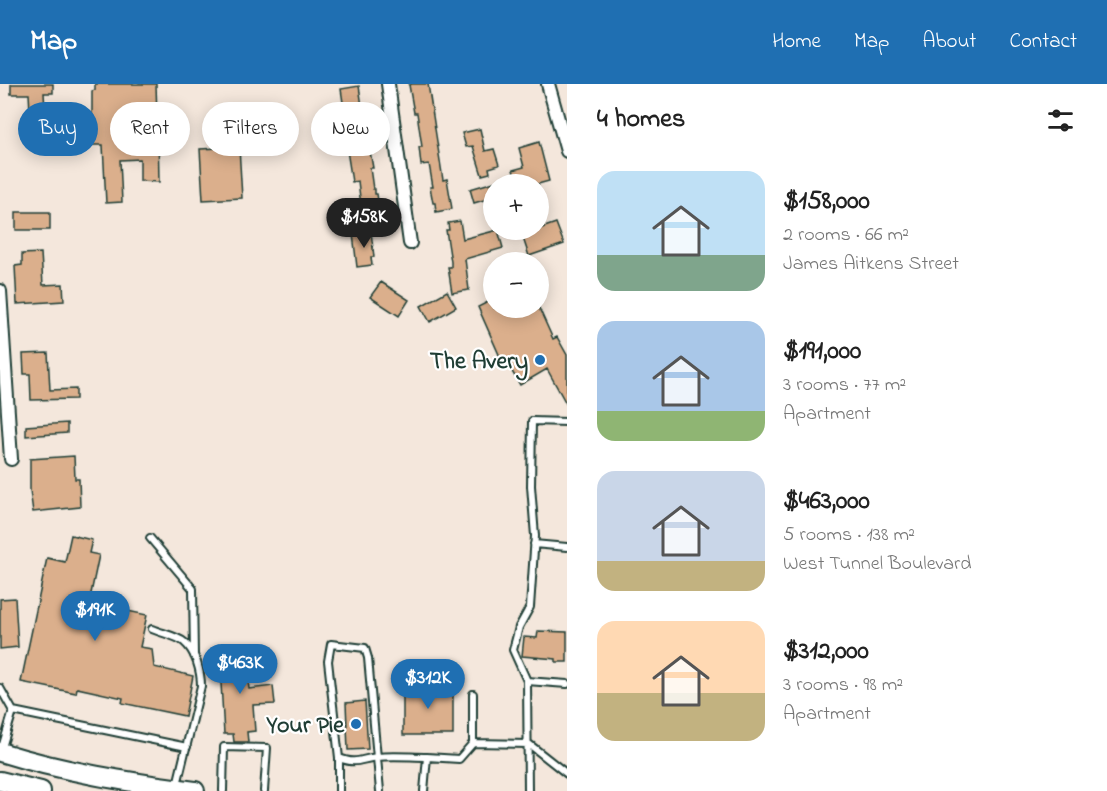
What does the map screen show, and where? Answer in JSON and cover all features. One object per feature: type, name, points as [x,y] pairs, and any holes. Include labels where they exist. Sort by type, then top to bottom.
[{"type":"main road","points":[[1,752],[66,770],[124,782],[186,790]]},
{"type":"main road","points":[[0,781],[41,791]]},
{"type":"street","points":[[387,84],[410,243]]},
{"type":"street","points":[[548,84],[567,151]]},
{"type":"street","points":[[0,291],[10,459]]},
{"type":"lane","points":[[528,791],[527,681],[513,650],[519,627],[530,607],[534,544],[531,486],[532,420],[567,423]]},
{"type":"lane","points":[[150,538],[193,589],[194,656]]},
{"type":"lane","points":[[534,544],[567,547]]},
{"type":"lane","points":[[152,629],[183,641],[194,656],[201,674],[201,686],[186,747],[186,790]]},
{"type":"lane","points":[[339,791],[339,758],[328,661],[331,644],[365,648],[368,658],[380,791]]},
{"type":"lane","points":[[527,681],[567,684]]},
{"type":"lane","points":[[0,688],[13,711],[1,752]]},
{"type":"lane","points":[[339,758],[350,762],[361,762],[377,757],[459,759],[473,743],[473,694]]},
{"type":"lane","points":[[13,711],[186,747]]},
{"type":"lane","points":[[473,743],[529,744],[567,774]]},
{"type":"lane","points":[[223,791],[224,747],[267,748],[264,791]]},
{"type":"lane","points":[[424,791],[427,758]]},
{"type":"building","points":[[11,84],[53,84],[53,93],[44,93],[45,102],[29,102],[29,94],[11,94]]},
{"type":"building","points":[[95,84],[156,84],[157,102],[110,102],[110,156],[158,156],[159,182],[140,181],[140,159],[120,160],[122,202],[106,203],[103,145],[98,145],[98,102],[92,102],[92,91],[95,90]]},
{"type":"building","points":[[428,84],[443,180],[447,179],[452,209],[436,212],[435,203],[433,203],[429,164],[421,165],[419,147],[422,147],[417,113],[414,113],[409,85]]},
{"type":"building","points":[[359,86],[361,102],[343,102],[341,89]]},
{"type":"building","points":[[480,129],[485,151],[494,149],[499,165],[489,168],[490,173],[482,175],[473,146],[466,147],[462,133]]},
{"type":"building","points":[[539,142],[547,174],[514,174],[513,170],[524,167],[519,148]]},
{"type":"building","points":[[200,149],[202,149],[202,156],[240,156],[242,198],[203,200]]},
{"type":"building","points":[[348,156],[371,156],[373,189],[377,194],[380,214],[377,214],[378,220],[363,222],[358,181],[352,182]]},
{"type":"building","points":[[483,185],[483,200],[474,203],[470,189]]},
{"type":"building","points":[[16,212],[50,212],[50,230],[16,230]]},
{"type":"building","points":[[460,221],[463,239],[483,234],[483,240],[501,240],[503,248],[465,259],[469,290],[452,293],[448,267],[451,267],[451,262],[446,230],[449,230],[448,223]]},
{"type":"building","points":[[556,223],[564,244],[541,252],[528,252],[524,240],[549,240],[549,225]]},
{"type":"building","points":[[371,232],[374,257],[371,257],[372,265],[357,267],[353,234]]},
{"type":"building","points":[[41,253],[43,285],[63,284],[64,301],[17,304],[15,266],[22,265],[22,254]]},
{"type":"building","points":[[381,282],[409,300],[399,316],[370,297]]},
{"type":"building","points":[[447,291],[456,307],[430,322],[421,306]]},
{"type":"building","points":[[483,304],[483,318],[544,318],[553,339],[557,337],[567,355],[567,405],[547,369],[520,385],[504,358],[501,359],[478,307]]},
{"type":"building","points":[[48,353],[50,390],[76,389],[76,399],[31,400],[30,374],[24,374],[23,354]]},
{"type":"building","points":[[67,423],[67,433],[26,436],[26,426]]},
{"type":"building","points":[[74,456],[75,479],[79,479],[80,507],[33,512],[30,459]]},
{"type":"building","points":[[71,535],[92,540],[89,553],[99,555],[89,603],[147,615],[140,647],[152,649],[154,667],[193,676],[185,716],[122,703],[123,698],[77,688],[76,693],[21,682],[47,558],[65,562]]},
{"type":"building","points":[[15,598],[18,647],[0,649],[0,599]]},
{"type":"building","points":[[538,631],[567,632],[567,662],[522,656],[524,637],[537,638]]},
{"type":"building","points":[[244,647],[249,689],[273,686],[275,704],[253,705],[255,731],[247,732],[248,742],[234,742],[233,734],[224,734],[219,649]]},
{"type":"building","points":[[403,684],[453,684],[453,735],[403,735]]},
{"type":"building","name":"Your Pie","points":[[365,701],[368,749],[348,750],[346,703]]},
{"type":"place","name":"The Avery","points":[[540,360]]},
{"type":"place","name":"Your Pie","points":[[356,724]]}]
